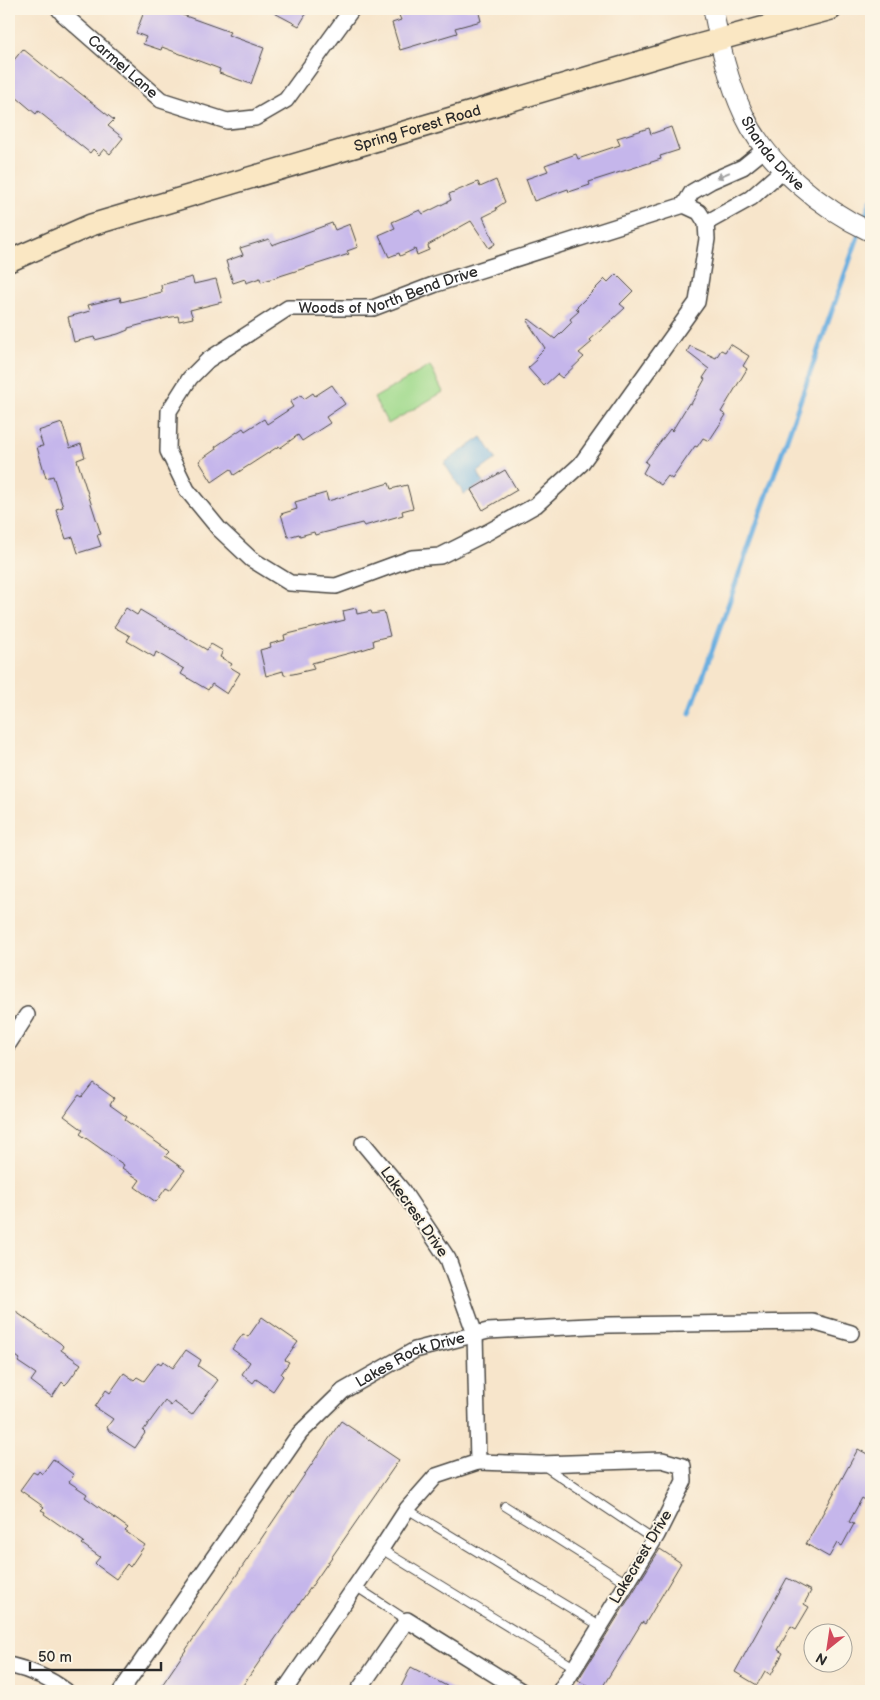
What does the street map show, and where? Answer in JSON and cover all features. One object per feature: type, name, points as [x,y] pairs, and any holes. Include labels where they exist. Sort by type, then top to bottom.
[{"type":"main road","name":"Spring Forest Road","points":[[9,261],[91,225],[719,39],[832,9]]},
{"type":"street","name":"Carmel Lane","points":[[59,9],[160,100],[227,121],[255,118],[286,100],[352,9]]},
{"type":"street","name":"Shanda Drive","points":[[713,9],[732,87],[744,116],[764,150],[819,201],[871,232]]},
{"type":"street","points":[[764,150],[743,167],[710,181],[692,192],[684,205],[699,212],[706,223],[751,198],[784,169]]},
{"type":"street","name":"Woods of North Bend Drive","points":[[684,205],[436,284],[373,308],[288,308],[208,360],[190,378],[169,411],[168,451],[187,490],[219,529],[251,560],[290,583],[336,586],[412,558],[440,556],[488,532],[536,505],[582,464],[697,302],[707,239],[706,223]]},
{"type":"street","points":[[9,1043],[27,1015]]},
{"type":"street","name":"Lakecrest Drive","points":[[363,1143],[402,1190],[448,1259],[474,1334],[478,1462]]},
{"type":"street","name":"Lakes Rock Drive","points":[[120,1691],[300,1433],[343,1392],[415,1350],[488,1331],[610,1324],[813,1322],[851,1333]]},
{"type":"street","name":"Lakecrest Drive","points":[[284,1691],[407,1508],[436,1476],[478,1462],[540,1464],[662,1460],[683,1466],[684,1481],[654,1540],[560,1691]]},
{"type":"street","points":[[358,1691],[407,1620],[521,1691]]},
{"type":"street","points":[[9,1665],[22,1668],[53,1681],[66,1691]]},
{"type":"lane","points":[[540,1464],[654,1540]]},
{"type":"lane","points":[[505,1506],[627,1583]]},
{"type":"lane","points":[[407,1508],[600,1626]]},
{"type":"lane","points":[[381,1549],[574,1667]]},
{"type":"lane","points":[[355,1586],[407,1620]]},
{"type":"green space","points":[[430,366],[443,392],[388,424],[374,398]]},
{"type":"water","points":[[482,437],[496,459],[478,472],[483,483],[464,494],[444,463]]},
{"type":"building","points":[[145,9],[166,9],[230,32],[228,35],[264,48],[251,84],[219,73],[220,69],[162,47],[161,50],[143,44],[146,37],[136,33]]},
{"type":"building","points":[[267,9],[309,9],[299,26]]},
{"type":"building","points":[[412,9],[478,9],[481,21],[455,28],[457,33],[400,50],[392,23],[401,20],[398,13]]},
{"type":"building","points":[[23,49],[114,120],[108,126],[123,138],[110,154],[104,149],[99,155],[93,149],[90,153],[38,111],[36,114],[9,91],[9,66]]},
{"type":"building","points":[[671,127],[679,150],[660,156],[661,159],[589,182],[590,185],[569,192],[568,189],[534,201],[526,179],[548,171],[545,165],[576,154],[578,159],[620,145],[617,138],[649,128],[651,134]]},
{"type":"building","points":[[496,180],[505,202],[496,208],[497,210],[483,217],[495,244],[489,248],[471,221],[428,245],[429,250],[417,255],[415,249],[400,256],[399,253],[389,257],[379,235],[395,228],[392,222],[420,210],[423,214],[451,200],[449,194],[478,182],[480,187]]},
{"type":"building","points":[[332,223],[335,230],[350,224],[358,247],[347,251],[349,254],[261,282],[260,278],[246,283],[245,279],[233,283],[226,261],[243,255],[240,248],[269,239],[272,245]]},
{"type":"building","points":[[616,274],[633,291],[620,304],[625,308],[590,340],[592,342],[579,353],[584,357],[562,378],[557,374],[544,386],[528,368],[537,360],[535,358],[545,348],[527,321],[529,319],[555,339],[572,322],[570,319],[579,311],[576,308],[605,279],[608,282]]},
{"type":"building","points":[[192,277],[194,284],[216,279],[222,302],[190,310],[193,318],[179,321],[178,316],[166,318],[128,328],[128,330],[118,334],[95,340],[94,337],[74,342],[68,317],[90,311],[88,305],[120,297],[121,302],[162,292],[161,285]]},
{"type":"building","points":[[730,344],[749,356],[743,366],[747,369],[721,412],[726,415],[709,441],[703,438],[697,447],[695,446],[672,479],[668,476],[661,485],[643,473],[648,464],[645,462],[670,429],[672,431],[689,403],[691,404],[709,369],[687,352],[690,346],[716,358],[721,350],[725,352]]},
{"type":"building","points":[[332,385],[345,404],[326,417],[330,423],[302,441],[298,435],[234,475],[231,469],[212,482],[199,461],[216,449],[215,447],[243,428],[245,431],[264,419],[267,424],[293,407],[290,402],[301,395],[304,399],[313,393],[315,396]]},
{"type":"building","points":[[62,423],[70,448],[81,444],[85,457],[77,460],[101,534],[97,535],[101,546],[78,553],[73,537],[66,539],[56,509],[63,507],[53,476],[46,478],[37,447],[43,446],[38,431]]},
{"type":"building","points":[[505,470],[517,490],[483,510],[471,490]]},
{"type":"building","points":[[389,483],[391,489],[407,485],[413,508],[402,511],[403,515],[364,526],[362,523],[315,535],[314,532],[288,537],[281,514],[297,509],[295,502],[326,493],[328,501]]},
{"type":"building","points":[[126,608],[137,615],[140,610],[207,650],[211,644],[223,651],[220,657],[232,664],[230,667],[240,673],[227,694],[212,684],[208,690],[181,674],[184,669],[156,652],[154,657],[127,641],[130,636],[114,627]]},
{"type":"building","points":[[356,608],[357,614],[371,611],[372,614],[384,612],[390,636],[373,640],[374,646],[312,663],[314,669],[284,675],[283,671],[266,676],[260,650],[271,647],[270,644],[285,640],[284,635],[345,620],[343,611]]},
{"type":"building","points":[[93,1083],[114,1098],[110,1105],[127,1117],[125,1120],[166,1149],[169,1152],[165,1156],[185,1170],[170,1190],[166,1188],[156,1202],[135,1187],[140,1180],[122,1168],[124,1165],[80,1134],[83,1130],[64,1116],[79,1095],[82,1097]]},
{"type":"building","points":[[9,1307],[60,1343],[63,1346],[61,1350],[81,1364],[65,1385],[62,1382],[52,1397],[31,1381],[36,1374],[18,1362],[20,1359],[9,1351]]},
{"type":"building","points":[[262,1317],[298,1342],[285,1360],[289,1362],[281,1374],[283,1376],[273,1391],[256,1379],[253,1383],[242,1374],[250,1362],[232,1349],[243,1334],[248,1337]]},
{"type":"building","points":[[186,1350],[201,1360],[198,1366],[218,1380],[192,1415],[174,1402],[171,1406],[165,1401],[143,1431],[145,1433],[135,1448],[109,1431],[107,1427],[113,1419],[95,1407],[106,1390],[110,1393],[124,1373],[134,1380],[137,1377],[144,1381],[158,1362],[161,1364],[163,1361],[173,1368]]},
{"type":"building","points":[[341,1421],[399,1460],[239,1691],[158,1691]]},
{"type":"building","points":[[858,1449],[871,1456],[871,1493],[867,1501],[862,1498],[849,1522],[854,1524],[842,1546],[837,1543],[829,1557],[806,1544]]},
{"type":"building","points":[[53,1459],[74,1475],[69,1482],[87,1494],[85,1497],[128,1528],[125,1531],[145,1545],[130,1567],[127,1564],[116,1579],[95,1563],[100,1557],[82,1544],[84,1542],[44,1514],[45,1512],[41,1510],[44,1507],[20,1490],[33,1472],[37,1474],[39,1471],[42,1474]]},
{"type":"building","points":[[660,1549],[681,1563],[645,1624],[642,1622],[600,1691],[596,1691],[578,1680]]},
{"type":"building","points":[[787,1578],[811,1591],[804,1604],[809,1607],[796,1629],[791,1626],[778,1650],[783,1653],[771,1675],[765,1671],[757,1685],[735,1672]]},
{"type":"building","points":[[411,1667],[456,1691],[399,1691]]},
{"type":"waterway","points":[[690,713],[871,200]]}]
